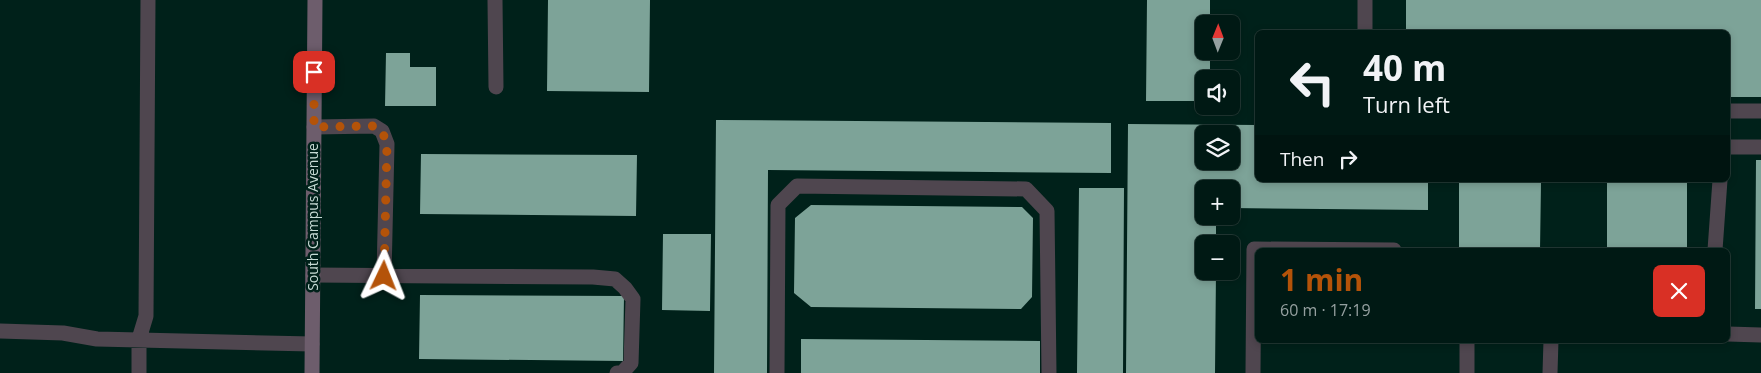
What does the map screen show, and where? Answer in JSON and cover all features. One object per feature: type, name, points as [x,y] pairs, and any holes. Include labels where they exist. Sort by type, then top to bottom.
[{"type":"street","name":"South Campus Avenue","points":[[312,373],[315,0]]},
{"type":"lane","points":[[139,373],[139,339],[146,316],[148,0]]},
{"type":"lane","points":[[495,0],[496,87]]},
{"type":"lane","points":[[1365,0],[1365,30]]},
{"type":"lane","points":[[1730,111],[1761,111]]},
{"type":"lane","points":[[314,127],[374,126],[382,131],[387,144],[384,276]]},
{"type":"lane","points":[[1730,147],[1761,147]]},
{"type":"lane","points":[[1715,248],[1720,182]]},
{"type":"lane","points":[[777,373],[778,205],[798,186],[1026,189],[1048,211],[1050,373]]},
{"type":"lane","points":[[1255,249],[1255,286]]},
{"type":"lane","points":[[313,275],[594,277],[615,279],[625,288],[632,299],[631,363],[622,373],[618,373]]},
{"type":"lane","points":[[0,331],[63,334],[97,339],[312,344]]},
{"type":"lane","points":[[1730,334],[1761,335]]},
{"type":"lane","points":[[1253,373],[1255,340]]},
{"type":"lane","points":[[1466,373],[1467,343]]},
{"type":"lane","points":[[1550,373],[1551,343]]},
{"type":"building","points":[[548,0],[650,0],[649,92],[547,91]]},
{"type":"building","points":[[1147,0],[1210,0],[1210,15],[1195,15],[1195,60],[1210,60],[1210,70],[1195,70],[1195,101],[1146,101]]},
{"type":"building","points":[[1406,0],[1761,0],[1761,97],[1730,97],[1730,30],[1406,30]]},
{"type":"building","points":[[386,53],[410,53],[410,67],[436,67],[436,106],[385,106]]},
{"type":"building","points":[[716,120],[1111,123],[1111,173],[768,170],[767,373],[714,373]]},
{"type":"building","points":[[1128,124],[1255,125],[1255,182],[1428,182],[1428,210],[1240,208],[1240,180],[1195,180],[1195,225],[1216,225],[1216,235],[1195,235],[1195,280],[1216,280],[1215,373],[1126,373]]},
{"type":"building","points":[[421,154],[637,155],[636,216],[420,214]]},
{"type":"building","points":[[1756,160],[1761,160],[1761,309],[1755,309]]},
{"type":"building","points":[[1459,182],[1541,183],[1540,248],[1459,248]]},
{"type":"building","points":[[1607,182],[1687,182],[1687,248],[1607,248]]},
{"type":"building","points":[[1079,188],[1124,188],[1123,373],[1077,373]]},
{"type":"building","points":[[811,205],[1022,207],[1033,218],[1032,297],[1021,309],[811,307],[794,293],[795,218]]},
{"type":"building","points":[[663,234],[711,234],[710,311],[662,310]]},
{"type":"building","points":[[420,295],[624,296],[623,361],[419,359]]},
{"type":"building","points":[[801,339],[1040,341],[1040,373],[801,373]]},
{"type":"route","points":[[314,72],[314,127],[374,126],[382,131],[387,144],[384,276]]}]
